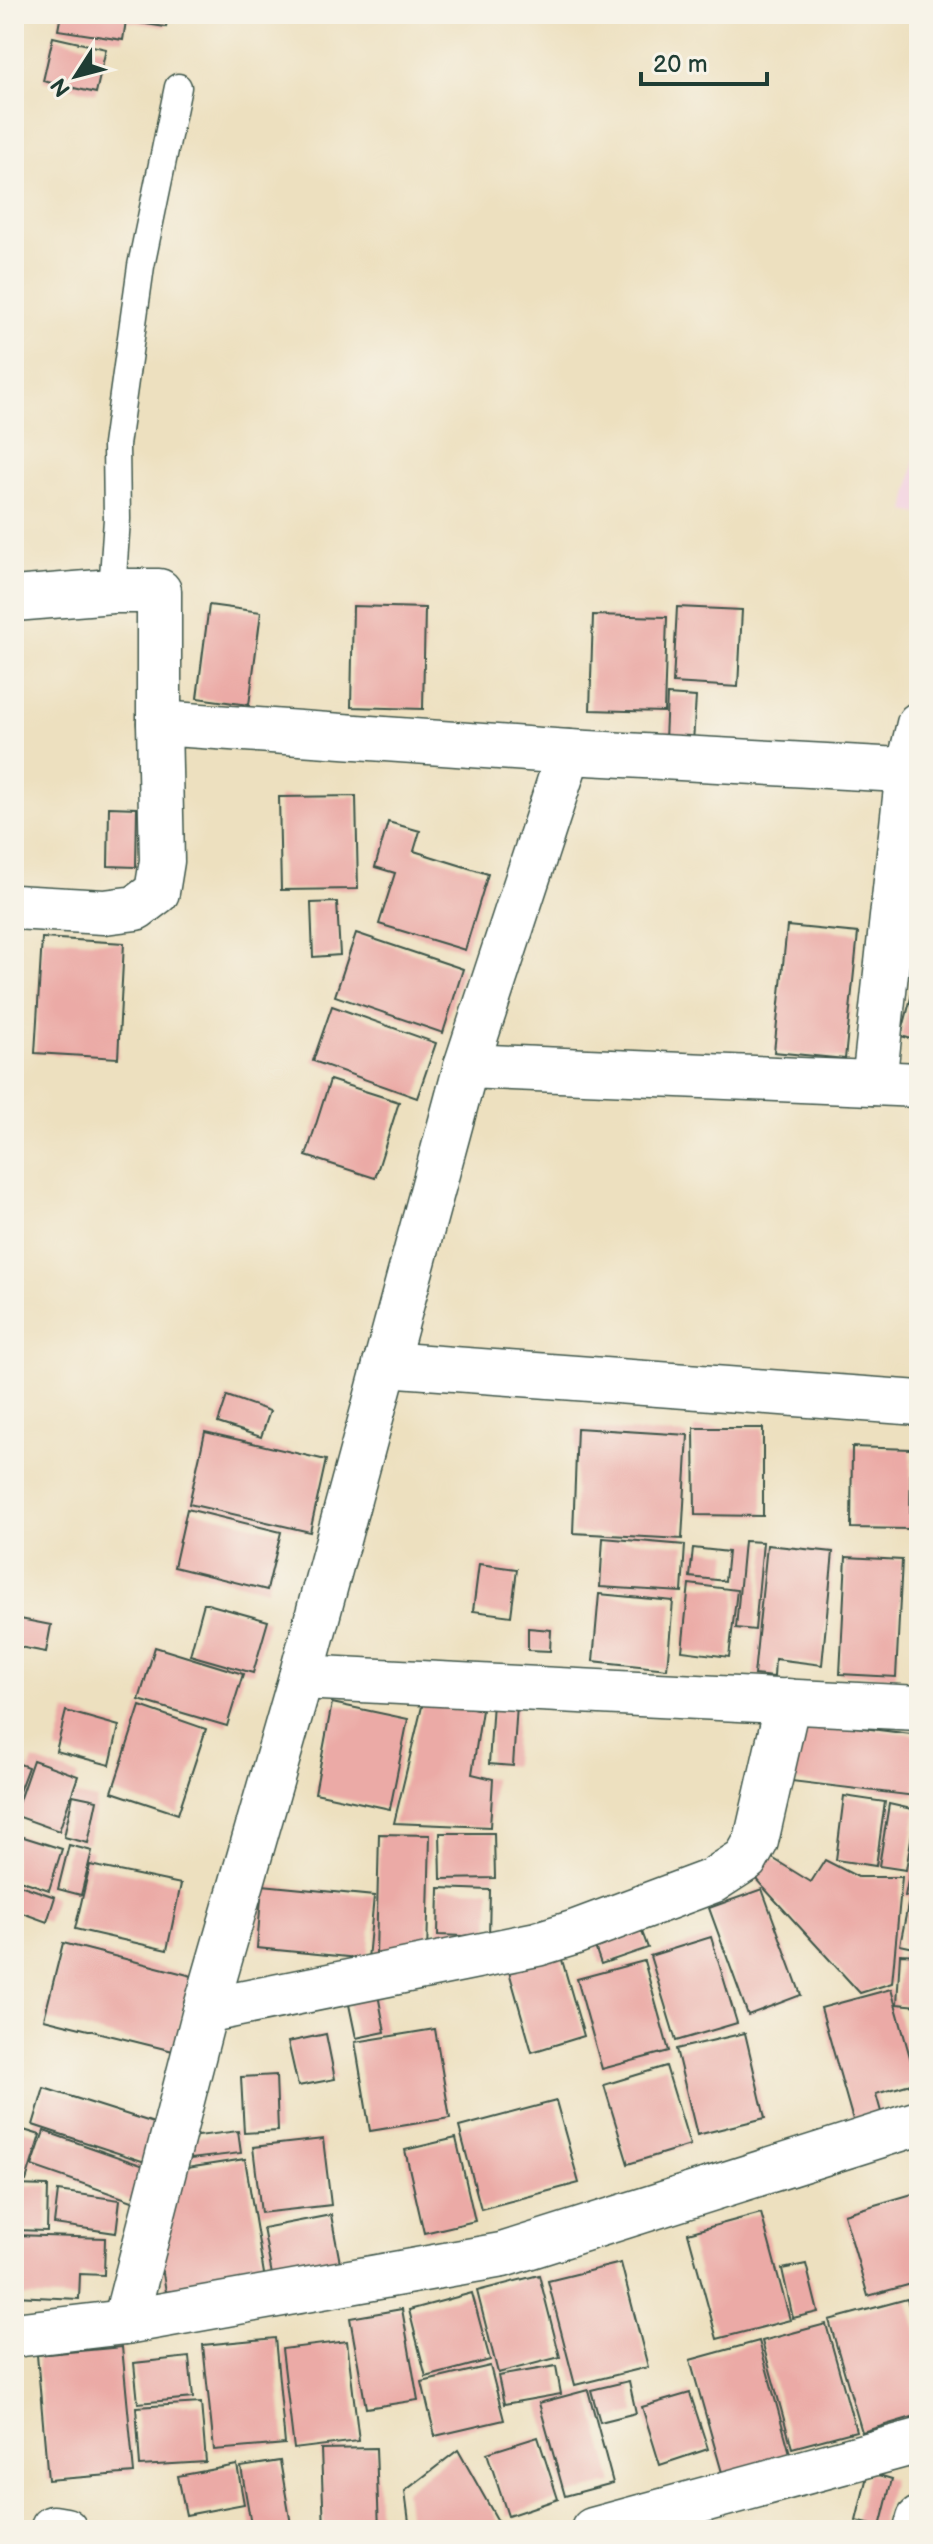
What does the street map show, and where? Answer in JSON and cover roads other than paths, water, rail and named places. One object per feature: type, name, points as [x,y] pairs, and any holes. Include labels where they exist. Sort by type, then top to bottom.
[{"type":"street","points":[[14,599],[112,591],[159,591],[162,861],[157,892],[136,908],[104,912],[14,907]]},
{"type":"street","points":[[159,723],[569,752],[914,771]]},
{"type":"street","points":[[874,1083],[919,724]]},
{"type":"street","points":[[125,2322],[205,2011],[301,1677],[466,1066],[569,752]]},
{"type":"street","points":[[466,1066],[919,1085]]},
{"type":"street","points":[[385,1364],[919,1403]]},
{"type":"street","points":[[301,1677],[919,1708]]},
{"type":"street","points":[[205,2011],[537,1944],[712,1881],[746,1859],[756,1841],[788,1701]]},
{"type":"street","points":[[14,2335],[125,2322],[502,2255],[919,2123]]},
{"type":"street","points":[[593,2530],[919,2441]]},
{"type":"street","points":[[916,2530],[919,2519]]},
{"type":"lane","points":[[112,591],[117,519],[116,445],[141,266],[178,87]]}]
